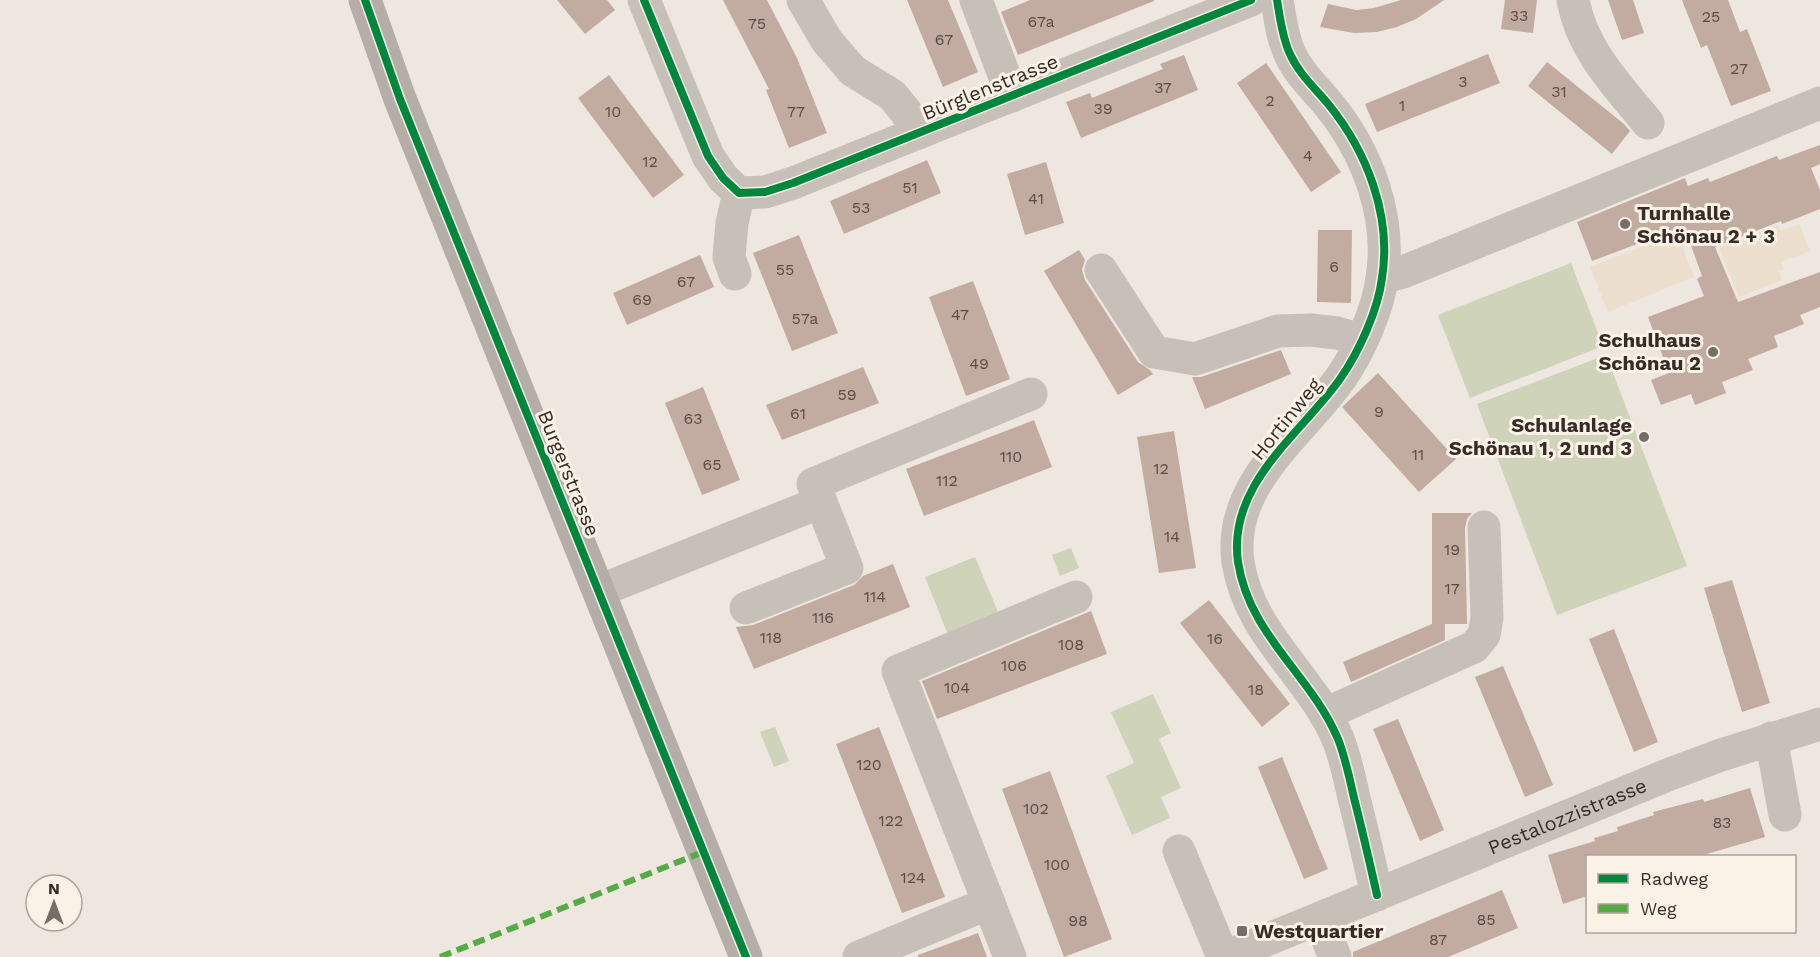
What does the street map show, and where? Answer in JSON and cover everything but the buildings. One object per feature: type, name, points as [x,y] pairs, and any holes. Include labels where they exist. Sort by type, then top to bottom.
[{"type":"main road","name":"Burgerstrasse","points":[[365,0],[400,99],[746,957]]},
{"type":"street","points":[[644,0],[708,156],[723,177],[739,193],[732,223],[729,257],[735,274]]},
{"type":"street","points":[[803,0],[827,41],[853,71],[892,95],[906,112],[918,133]]},
{"type":"street","name":"Bürglenstrasse","points":[[739,193],[765,192],[793,183],[1251,0]]},
{"type":"street","name":"Hortinweg","points":[[1277,0],[1288,51],[1299,71],[1329,105],[1346,129],[1360,152],[1372,181],[1381,216],[1384,242],[1382,278],[1361,340],[1339,380],[1279,450],[1254,487],[1243,512],[1238,535],[1238,561],[1246,590],[1258,619],[1275,647],[1325,714],[1338,740],[1347,768],[1377,895]]},
{"type":"street","points":[[1573,0],[1577,20],[1595,58],[1648,123]]},
{"type":"street","points":[[982,2],[1012,96]]},
{"type":"street","points":[[1382,278],[1413,268],[1820,103]]},
{"type":"street","points":[[1101,270],[1154,352],[1195,359],[1278,331],[1311,330],[1337,333],[1361,340]]},
{"type":"street","points":[[746,608],[847,568],[813,484],[1032,394]]},
{"type":"street","points":[[599,591],[821,502]]},
{"type":"street","points":[[1325,714],[1474,647],[1484,635],[1487,618],[1484,527]]},
{"type":"street","points":[[1010,957],[898,671],[1076,597]]},
{"type":"street","name":"Pestalozzistrasse","points":[[1224,957],[1670,774],[1771,738],[1820,724]]},
{"type":"street","points":[[1771,738],[1785,815]]},
{"type":"street","points":[[1179,851],[1224,957]]},
{"type":"street","points":[[859,957],[990,903]]},
{"type":"street","points":[[1319,919],[1335,957]]},
{"type":"green space","points":[[1571,263],[1603,346],[1470,398],[1438,315]]},
{"type":"green space","points":[[1606,355],[1687,566],[1557,615],[1477,404]]},
{"type":"green space","points":[[1071,548],[1079,568],[1060,576],[1052,555]]},
{"type":"green space","points":[[975,557],[1001,619],[950,640],[925,577]]},
{"type":"green space","points":[[1153,694],[1171,733],[1159,739],[1181,788],[1161,797],[1170,818],[1132,835],[1106,776],[1134,763],[1111,712]]},
{"type":"green space","points":[[775,727],[789,761],[774,767],[760,732]]},
{"type":"shaded area","points":[[1799,224],[1810,251],[1781,262],[1783,270],[1779,271],[1782,280],[1739,297],[1719,248],[1778,225],[1781,231]]},
{"type":"shaded area","points":[[1671,235],[1676,248],[1682,246],[1694,277],[1608,312],[1590,267]]},
{"type":"marked path","points":[[440,957],[703,852]]},
{"type":"cycle path","points":[[365,0],[400,99],[746,957]]},
{"type":"cycle path","points":[[644,0],[708,156],[723,178],[739,193],[765,192],[793,183],[1251,0]]},
{"type":"cycle path","points":[[1277,0],[1285,41],[1290,54],[1303,74],[1343,123],[1365,164],[1380,208],[1384,255],[1380,290],[1367,330],[1354,356],[1340,379],[1270,462],[1255,484],[1244,508],[1238,534],[1238,562],[1244,588],[1254,611],[1267,633],[1313,695],[1338,739],[1348,770],[1377,895]]},
{"type":"place","name":"Turnhalle Schönau 2 + 3","points":[[1625,224]]},
{"type":"place","name":"Schulhaus Schönau 2","points":[[1713,352]]},
{"type":"place","name":"Schulanlage Schönau 1, 2 und 3","points":[[1644,437]]},
{"type":"place","name":"Westquartier","points":[[1242,931]]}]
